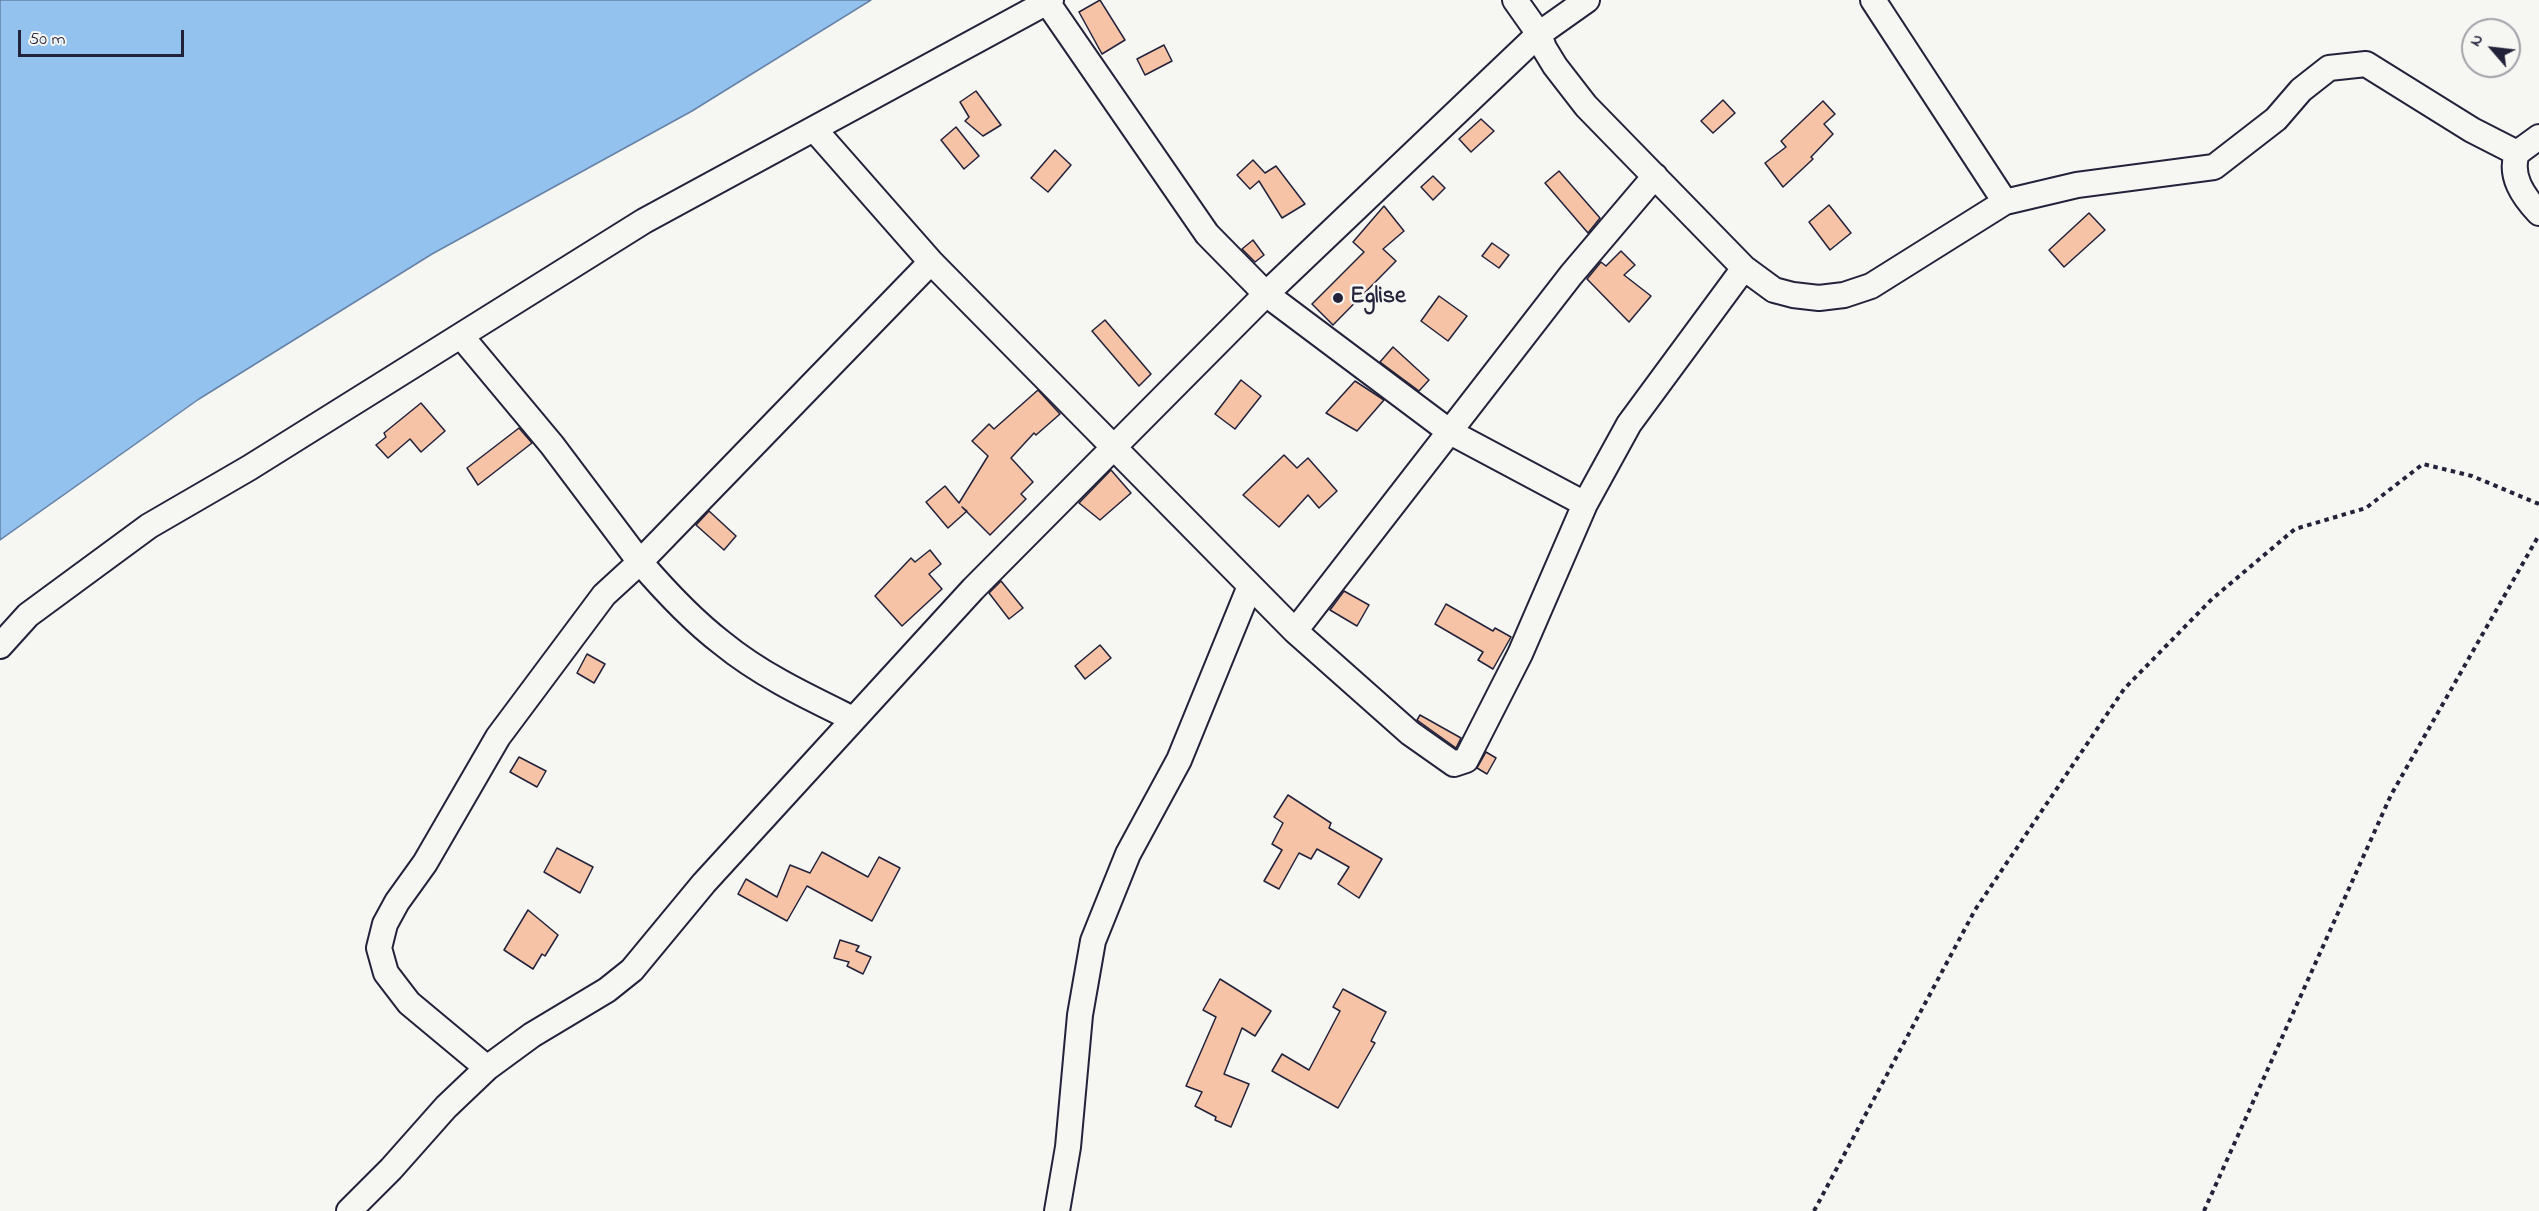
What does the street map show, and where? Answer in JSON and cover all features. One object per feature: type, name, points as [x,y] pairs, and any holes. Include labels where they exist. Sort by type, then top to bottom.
[{"type":"street","points":[[1515,0],[1539,34],[1555,66],[1586,106],[1744,268],[1774,290],[1793,295],[1819,298],[1844,295],[1870,286],[2005,202],[2077,185],[2214,167],[2276,119],[2301,90],[2330,68],[2366,64],[2472,130],[2517,153]]},
{"type":"street","points":[[349,1211],[391,1169],[446,1107],[487,1068],[532,1035],[607,990],[632,970],[704,883],[973,589],[1266,294],[1539,34],[1587,0]]},
{"type":"street","points":[[1874,0],[2005,202]]},
{"type":"street","points":[[0,646],[28,615],[149,526],[249,468],[644,221],[1049,1],[1207,234],[1266,294],[1450,432],[1585,504]]},
{"type":"street","points":[[814,129],[931,262],[1295,631],[1410,733],[1454,764],[1466,760],[1471,751],[1520,654],[1585,504],[1629,424],[1744,268]]},
{"type":"street","points":[[2539,137],[2517,153],[2513,165],[2522,195],[2539,213]]},
{"type":"street","points":[[1295,631],[1571,275],[1655,177]]},
{"type":"street","points":[[487,1068],[409,1003],[386,973],[379,948],[385,924],[498,737],[604,595],[640,562],[931,262]]},
{"type":"street","points":[[461,336],[552,445],[661,587],[722,644],[791,688],[853,719]]},
{"type":"street","points":[[1057,1211],[1068,1148],[1080,1015],[1093,941],[1128,854],[1179,760],[1250,586]]},
{"type":"path","points":[[1814,1211],[1975,910],[2124,689],[2212,599],[2295,529],[2366,508],[2423,464],[2472,476],[2539,504]]},
{"type":"path","points":[[2204,1211],[2391,795],[2539,535]]},
{"type":"water","points":[[0,0],[871,0],[692,111],[432,254],[199,399],[0,540]]},
{"type":"building","points":[[1100,0],[1125,40],[1102,54],[1079,12]]},
{"type":"building","points":[[1164,45],[1172,61],[1145,75],[1137,59]]},
{"type":"building","points":[[976,91],[1001,125],[983,136],[965,121],[969,117],[960,102]]},
{"type":"building","points":[[1723,100],[1735,113],[1713,133],[1701,121]]},
{"type":"building","points":[[1823,101],[1835,114],[1824,124],[1833,134],[1811,157],[1813,159],[1783,187],[1765,163],[1786,147],[1781,141]]},
{"type":"building","points":[[1481,119],[1494,131],[1471,152],[1459,139]]},
{"type":"building","points":[[956,127],[979,156],[964,169],[941,140]]},
{"type":"building","points":[[1055,150],[1071,165],[1048,192],[1031,178]]},
{"type":"building","points":[[1253,160],[1265,173],[1276,166],[1305,204],[1282,218],[1259,181],[1250,189],[1237,175]]},
{"type":"building","points":[[1559,171],[1600,218],[1588,233],[1545,183]]},
{"type":"building","points":[[1433,176],[1445,188],[1433,200],[1421,187]]},
{"type":"building","points":[[1829,205],[1851,233],[1830,250],[1809,222]]},
{"type":"building","points":[[1384,206],[1404,231],[1383,249],[1396,261],[1333,325],[1312,304],[1364,252],[1353,242]]},
{"type":"building","points":[[2089,213],[2105,230],[2064,267],[2049,250]]},
{"type":"building","points":[[1253,240],[1264,255],[1255,262],[1242,249]]},
{"type":"building","points":[[1492,243],[1509,255],[1499,268],[1482,256]]},
{"type":"building","points":[[1621,251],[1635,265],[1624,275],[1651,296],[1629,322],[1587,279],[1601,262],[1606,266]]},
{"type":"building","points":[[1439,296],[1467,316],[1448,341],[1421,321]]},
{"type":"building","points":[[1105,320],[1151,374],[1139,386],[1092,331]]},
{"type":"building","points":[[1393,347],[1429,380],[1419,391],[1380,362]]},
{"type":"building","points":[[1241,380],[1261,396],[1235,429],[1215,414]]},
{"type":"building","points":[[1355,381],[1384,400],[1357,431],[1326,413]]},
{"type":"building","points":[[1038,390],[1060,414],[1036,435],[1034,433],[1011,458],[1033,482],[1021,494],[1026,499],[990,535],[966,511],[948,528],[926,502],[945,486],[959,503],[988,456],[972,441],[989,424],[994,429]]},
{"type":"building","points":[[421,403],[445,431],[421,452],[410,439],[388,458],[376,445],[386,437],[384,433]]},
{"type":"building","points":[[519,428],[532,443],[478,485],[467,468]]},
{"type":"building","points":[[1284,455],[1297,468],[1308,458],[1337,491],[1319,508],[1308,495],[1279,527],[1243,495]]},
{"type":"building","points":[[1111,470],[1131,493],[1100,520],[1079,503]]},
{"type":"building","points":[[709,511],[736,536],[724,550],[696,525]]},
{"type":"building","points":[[930,550],[941,564],[929,574],[942,589],[902,626],[875,596],[911,558],[915,562]]},
{"type":"building","points":[[1001,581],[1023,608],[1009,619],[989,593]]},
{"type":"building","points":[[1344,591],[1369,605],[1357,626],[1330,610]]},
{"type":"building","points":[[1446,604],[1493,631],[1495,628],[1511,637],[1493,669],[1478,660],[1483,652],[1435,624]]},
{"type":"building","points":[[1100,645],[1111,658],[1085,679],[1075,666]]},
{"type":"building","points":[[587,654],[605,664],[594,683],[577,673]]},
{"type":"building","points":[[1420,715],[1461,738],[1456,748],[1417,720]]},
{"type":"building","points":[[1486,752],[1496,758],[1487,774],[1477,768]]},
{"type":"building","points":[[519,757],[546,771],[537,787],[510,772]]},
{"type":"building","points":[[1288,795],[1331,823],[1329,828],[1382,859],[1359,898],[1338,884],[1349,867],[1317,849],[1311,859],[1299,853],[1279,889],[1264,881],[1282,850],[1272,844],[1283,823],[1274,817]]},
{"type":"building","points":[[557,848],[593,867],[580,893],[544,872]]},
{"type":"building","points":[[822,852],[868,877],[879,857],[900,868],[872,921],[807,886],[787,921],[738,894],[746,879],[777,897],[790,865],[810,873]]},
{"type":"building","points":[[528,910],[558,935],[545,956],[542,954],[533,969],[504,950]]},
{"type":"building","points":[[840,940],[859,946],[856,951],[871,957],[863,974],[847,966],[849,962],[834,958]]},
{"type":"building","points":[[1220,979],[1271,1011],[1255,1036],[1242,1028],[1224,1074],[1249,1084],[1231,1127],[1215,1120],[1216,1117],[1195,1106],[1202,1092],[1186,1086],[1216,1017],[1203,1010]]},
{"type":"building","points":[[1343,989],[1386,1012],[1371,1041],[1375,1043],[1338,1108],[1272,1071],[1282,1054],[1309,1070],[1340,1011],[1333,1007]]},
{"type":"place","name":"Eglise","points":[[1338,298]]}]
